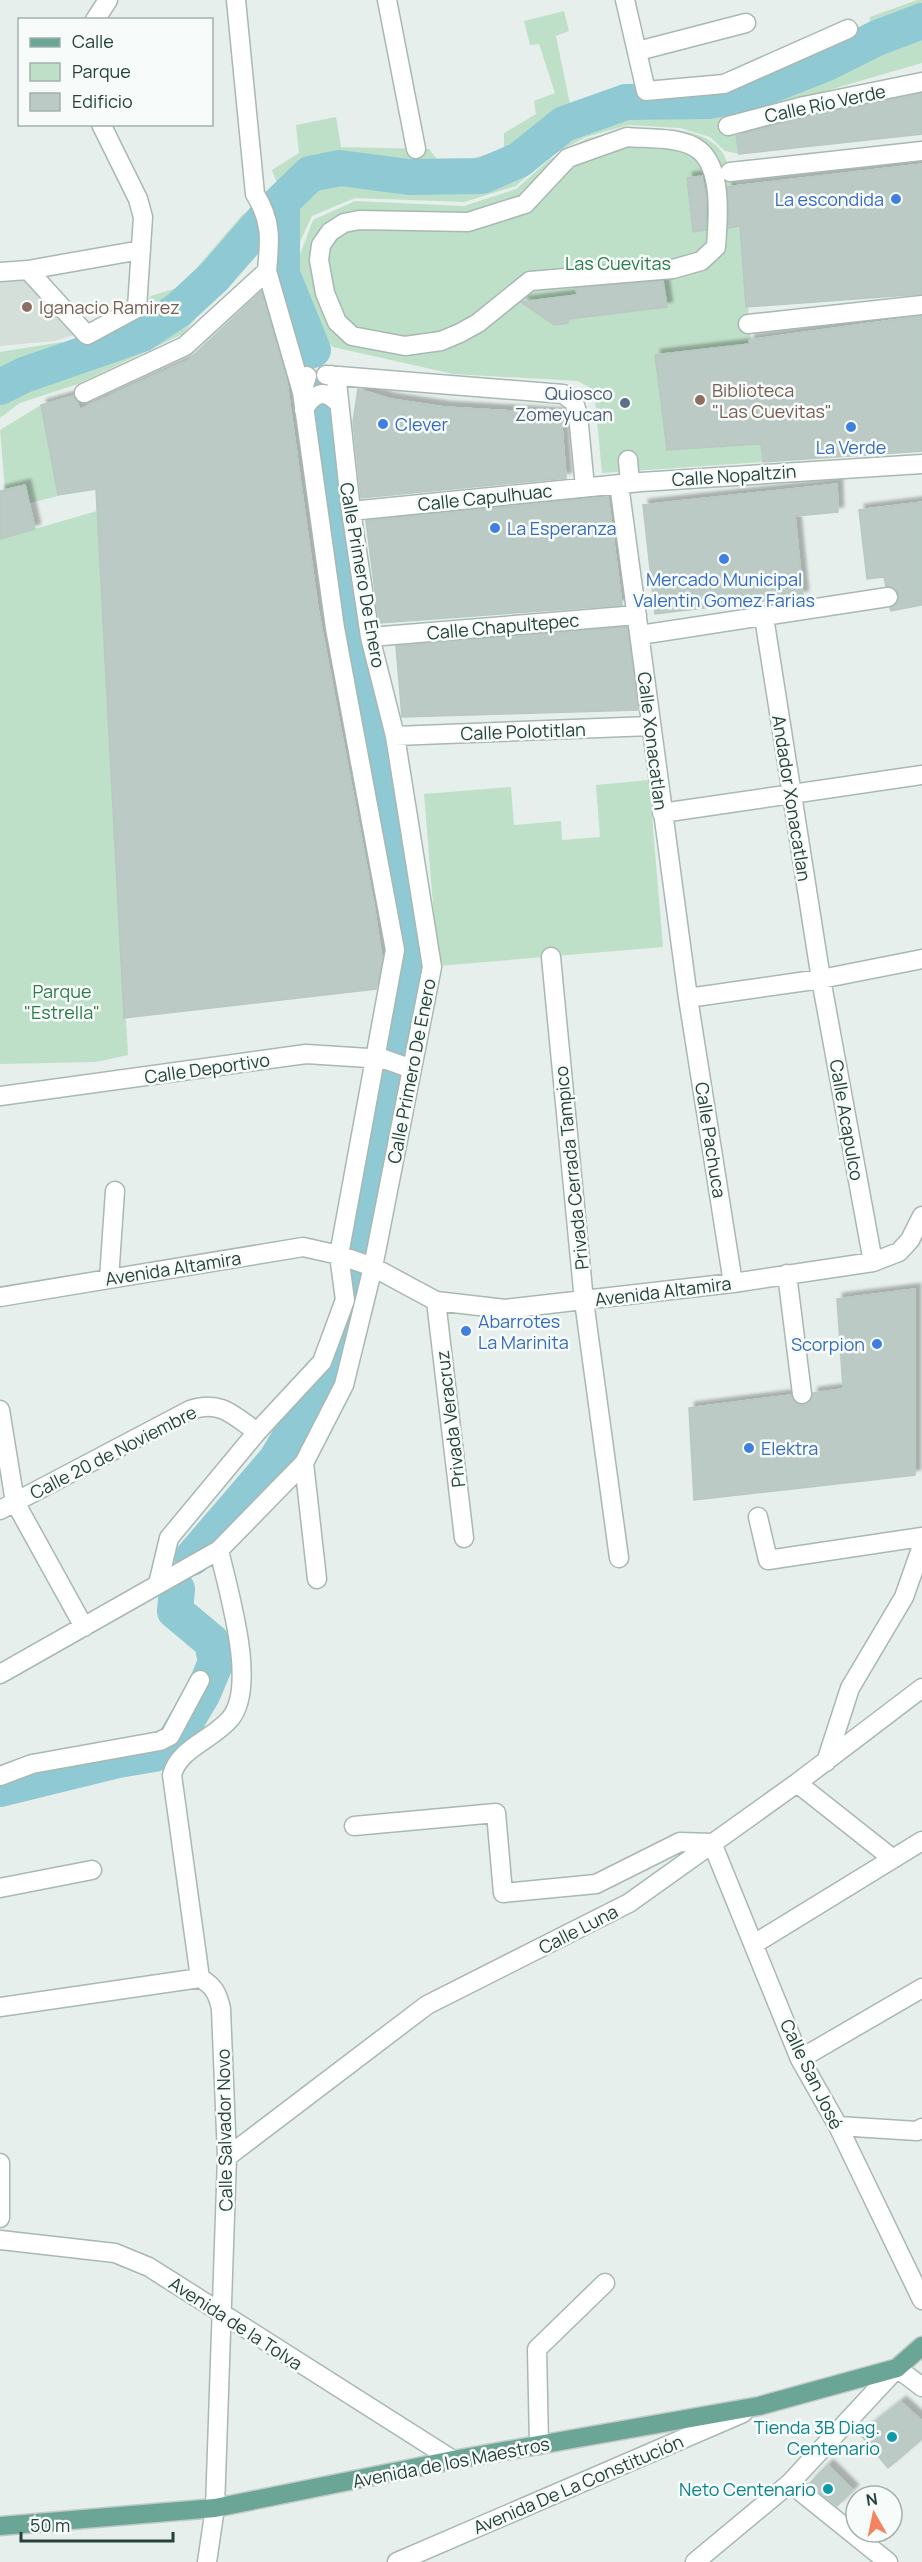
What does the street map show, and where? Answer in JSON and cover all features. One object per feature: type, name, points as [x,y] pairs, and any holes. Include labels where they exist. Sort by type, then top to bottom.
[{"type":"main road","points":[[897,2368],[922,2346]]},
{"type":"main road","name":"Avenida de los Maestros","points":[[0,2526],[215,2508],[453,2460],[759,2406],[897,2368]]},
{"type":"street","points":[[96,18],[108,0]]},
{"type":"street","points":[[158,1584],[169,1538],[257,1432],[322,1362],[345,1300],[339,1254],[380,1058],[395,950],[335,628],[304,393],[267,271],[270,230],[258,199],[236,0]]},
{"type":"street","points":[[387,0],[416,149]]},
{"type":"street","points":[[625,0],[646,92],[724,84],[848,29]]},
{"type":"street","points":[[638,51],[746,23]]},
{"type":"street","name":"Calle Río Verde","points":[[728,126],[804,106],[922,82]]},
{"type":"street","points":[[28,270],[87,335],[137,308],[143,217],[138,199],[102,126]]},
{"type":"street","points":[[627,137],[671,140],[698,149],[711,164],[719,207],[717,247],[701,261],[673,269],[641,271],[530,282],[478,323],[460,333],[441,341],[405,346],[352,336],[337,322],[325,293],[319,260],[321,245],[330,231],[344,223],[359,220],[468,222],[525,204],[568,158],[627,137]]},
{"type":"street","points":[[730,172],[922,151]]},
{"type":"street","points":[[0,272],[28,270],[141,250]]},
{"type":"street","points":[[84,393],[185,346],[267,271]]},
{"type":"street","points":[[748,324],[922,305]]},
{"type":"street","points":[[304,393],[331,375],[453,387],[563,394],[574,402],[578,415],[585,487]]},
{"type":"street","name":"Calle Primero De Enero","points":[[0,1674],[219,1550],[304,1463],[344,1386],[373,1267],[409,1068],[432,966],[395,736],[370,637],[351,511],[337,402],[337,382],[331,375]]},
{"type":"street","points":[[304,393],[315,396],[323,393],[331,395],[337,402]]},
{"type":"street","name":"Calle Xonacatlan","points":[[628,460],[624,484],[637,615],[688,998]]},
{"type":"street","name":"Calle Nopaltzin","points":[[624,484],[922,464]]},
{"type":"street","name":"Calle Capulhuac","points":[[351,511],[624,484]]},
{"type":"street","points":[[640,635],[888,597]]},
{"type":"street","name":"Calle Chapultepec","points":[[370,637],[637,615]]},
{"type":"street","name":"Andador Xonacatlan","points":[[765,617],[821,979]]},
{"type":"street","name":"Calle Polotitlan","points":[[395,736],[651,726]]},
{"type":"street","points":[[662,813],[922,775]]},
{"type":"street","name":"Privada Cerrada Tampico","points":[[551,957],[584,1301],[619,1558]]},
{"type":"street","points":[[688,998],[821,979],[922,959]]},
{"type":"street","name":"Calle Acapulco","points":[[821,979],[873,1262]]},
{"type":"street","name":"Calle Pachuca","points":[[688,998],[733,1283]]},
{"type":"street","name":"Calle Deportivo","points":[[0,1096],[306,1054],[380,1058],[409,1068]]},
{"type":"street","points":[[109,1278],[115,1191]]},
{"type":"street","name":"Avenida Altamira","points":[[0,1297],[303,1247],[339,1254],[373,1267],[436,1300],[504,1309],[733,1283],[873,1262],[899,1252],[910,1240],[922,1216]]},
{"type":"street","points":[[787,1274],[802,1394]]},
{"type":"street","name":"Privada Veracruz","points":[[436,1300],[464,1538]]},
{"type":"street","name":"Calle 20 de Noviembre","points":[[8,1506],[190,1410],[207,1405],[223,1408],[257,1432]]},
{"type":"street","points":[[0,1410],[8,1506],[84,1627]]},
{"type":"street","points":[[304,1463],[317,1579]]},
{"type":"street","points":[[758,1517],[768,1560],[922,1537]]},
{"type":"street","points":[[826,1762],[850,1688],[904,1597],[922,1546]]},
{"type":"street","points":[[0,2007],[200,1978],[172,1775],[175,1763],[230,1719],[242,1697],[243,1670],[219,1550]]},
{"type":"street","points":[[0,1776],[32,1764],[160,1741],[171,1736],[200,1680]]},
{"type":"street","name":"Calle Luna","points":[[227,2157],[427,2005],[629,1903],[826,1762],[922,1688]]},
{"type":"street","points":[[797,1783],[893,1859]]},
{"type":"street","points":[[354,1826],[496,1814],[503,1893],[596,1884],[680,1842],[711,1843]]},
{"type":"street","points":[[754,1944],[922,1840]]},
{"type":"street","name":"Calle San José","points":[[711,1843],[800,2059],[838,2126],[922,2300]]},
{"type":"street","points":[[0,1888],[92,1870]]},
{"type":"street","name":"Calle Salvador Novo","points":[[200,1978],[212,1985],[219,1996],[221,2009],[227,2157],[215,2508],[207,2562]]},
{"type":"street","points":[[800,2059],[922,1988]]},
{"type":"street","points":[[838,2126],[917,2131],[922,2128]]},
{"type":"street","points":[[0,2163],[0,2218]]},
{"type":"street","name":"Avenida de la Tolva","points":[[0,2240],[115,2253],[149,2267],[453,2460]]},
{"type":"street","points":[[538,2445],[537,2349],[605,2283]]},
{"type":"street","points":[[694,2562],[790,2483],[897,2368],[922,2387]]},
{"type":"street","name":"Avenida De La Constitución","points":[[397,2562],[759,2406]]},
{"type":"street","points":[[790,2483],[888,2562]]},
{"type":"shaded area","name":"Iganacio Ramirez","points":[[28,278],[77,334],[55,341],[0,346],[0,280]]},
{"type":"green space","points":[[922,0],[922,63],[784,103],[735,133],[739,154],[725,151],[710,137],[680,128],[628,125],[586,137],[548,157],[516,186],[464,202],[355,198],[312,216],[298,248],[294,269],[305,306],[330,348],[315,346],[286,273],[287,206],[183,334],[78,384],[20,403],[0,418],[0,352],[62,342],[64,353],[107,336],[151,296],[180,287],[243,214],[280,191],[272,170],[299,153],[296,125],[336,117],[341,147],[429,149],[443,167],[504,149],[504,133],[536,114],[534,101],[555,93],[539,44],[530,45],[524,21],[564,11],[569,31],[556,36],[570,104],[583,102],[601,118],[628,108],[709,108],[755,99],[868,50],[870,17]]},
{"type":"green space","name":"Las Cuevitas","points":[[628,128],[667,129],[694,134],[716,145],[724,155],[736,186],[763,462],[602,473],[594,390],[578,381],[453,374],[333,347],[319,330],[304,296],[298,260],[313,220],[355,201],[464,206],[516,189],[549,160],[586,139]]},
{"type":"green space","points":[[41,405],[58,496],[29,503],[25,485],[5,490],[0,430]]},
{"type":"green space","name":"Parque \"Estrella\"","points":[[97,511],[128,1055],[96,1062],[0,1064],[0,539]]},
{"type":"green space","points":[[649,780],[663,947],[438,966],[424,794],[511,787],[514,825],[561,821],[562,840],[600,837],[596,785]]},
{"type":"building","points":[[922,93],[922,134],[739,154],[736,136],[807,117]]},
{"type":"building","points":[[922,164],[922,294],[746,307],[740,226],[729,228],[727,187]]},
{"type":"building","points":[[702,176],[706,196],[706,230],[693,232],[687,178]]},
{"type":"building","points":[[663,281],[667,307],[568,319],[568,323],[554,325],[521,302],[577,295],[576,288]]},
{"type":"building","points":[[261,292],[287,383],[318,609],[374,905],[382,959],[376,989],[124,1018],[96,489],[58,495],[41,405],[73,396],[78,403],[79,410],[189,360]]},
{"type":"building","points":[[922,316],[922,451],[763,462],[761,444],[667,450],[655,355],[750,344],[749,340]]},
{"type":"building","points":[[358,389],[390,399],[444,407],[561,414],[566,478],[361,498],[353,422]]},
{"type":"building","name":"Mercado Municipal Valentin Gomez Farias","points":[[837,484],[838,512],[795,516],[803,596],[655,614],[643,505]]},
{"type":"building","points":[[25,485],[35,529],[0,539],[0,491]]},
{"type":"building","points":[[608,497],[622,605],[379,623],[366,521]]},
{"type":"building","points":[[922,502],[922,605],[891,611],[890,608],[899,601],[897,590],[886,586],[884,577],[867,579],[859,510]]},
{"type":"building","points":[[627,627],[638,710],[402,717],[396,646]]},
{"type":"building","name":"Scorpion","points":[[915,1289],[915,1475],[694,1500],[689,1408],[791,1395],[797,1404],[804,1405],[812,1399],[813,1393],[843,1389],[837,1299]]},
{"type":"building","name":"Tienda 3B Diag. Centenario","points":[[901,2402],[922,2421],[922,2439],[888,2468],[860,2434]]},
{"type":"building","name":"Neto Centenario","points":[[828,2465],[847,2484],[844,2484],[844,2499],[837,2506],[809,2484]]},
{"type":"waterway","points":[[0,387],[24,375],[142,334],[178,310],[214,277],[267,216],[310,174],[340,168],[409,177],[482,176],[519,160],[564,124],[626,102],[708,101],[751,93],[827,63],[877,38],[922,21]]},
{"type":"waterway","points":[[282,202],[282,274],[313,350]]},
{"type":"waterway","points":[[192,1558],[276,1460],[342,1350],[356,1281],[357,1243],[395,1062],[422,958],[357,642],[320,389]]},
{"type":"waterway","points":[[0,1789],[118,1760],[154,1754],[173,1744],[203,1693],[216,1662],[212,1642],[175,1611],[177,1589]]},
{"type":"place","name":"La escondida","points":[[896,199]]},
{"type":"place","name":"Iganacio Ramirez","points":[[27,307]]},
{"type":"place","name":"Biblioteca \"Las Cuevitas\"","points":[[700,400]]},
{"type":"place","name":"Quiosco Zomeyucan","points":[[625,403]]},
{"type":"place","name":"Clever","points":[[383,424]]},
{"type":"place","name":"La Verde","points":[[851,427]]},
{"type":"place","name":"La Esperanza","points":[[495,528]]},
{"type":"place","name":"Mercado Municipal Valentin Gomez Farias","points":[[724,559]]},
{"type":"place","name":"Abarrotes La Marinita","points":[[466,1331]]},
{"type":"place","name":"Scorpion","points":[[877,1344]]},
{"type":"place","name":"Elektra","points":[[749,1448]]},
{"type":"place","name":"Tienda 3B Diag. Centenario","points":[[892,2437]]},
{"type":"place","name":"Neto Centenario","points":[[828,2489]]}]
